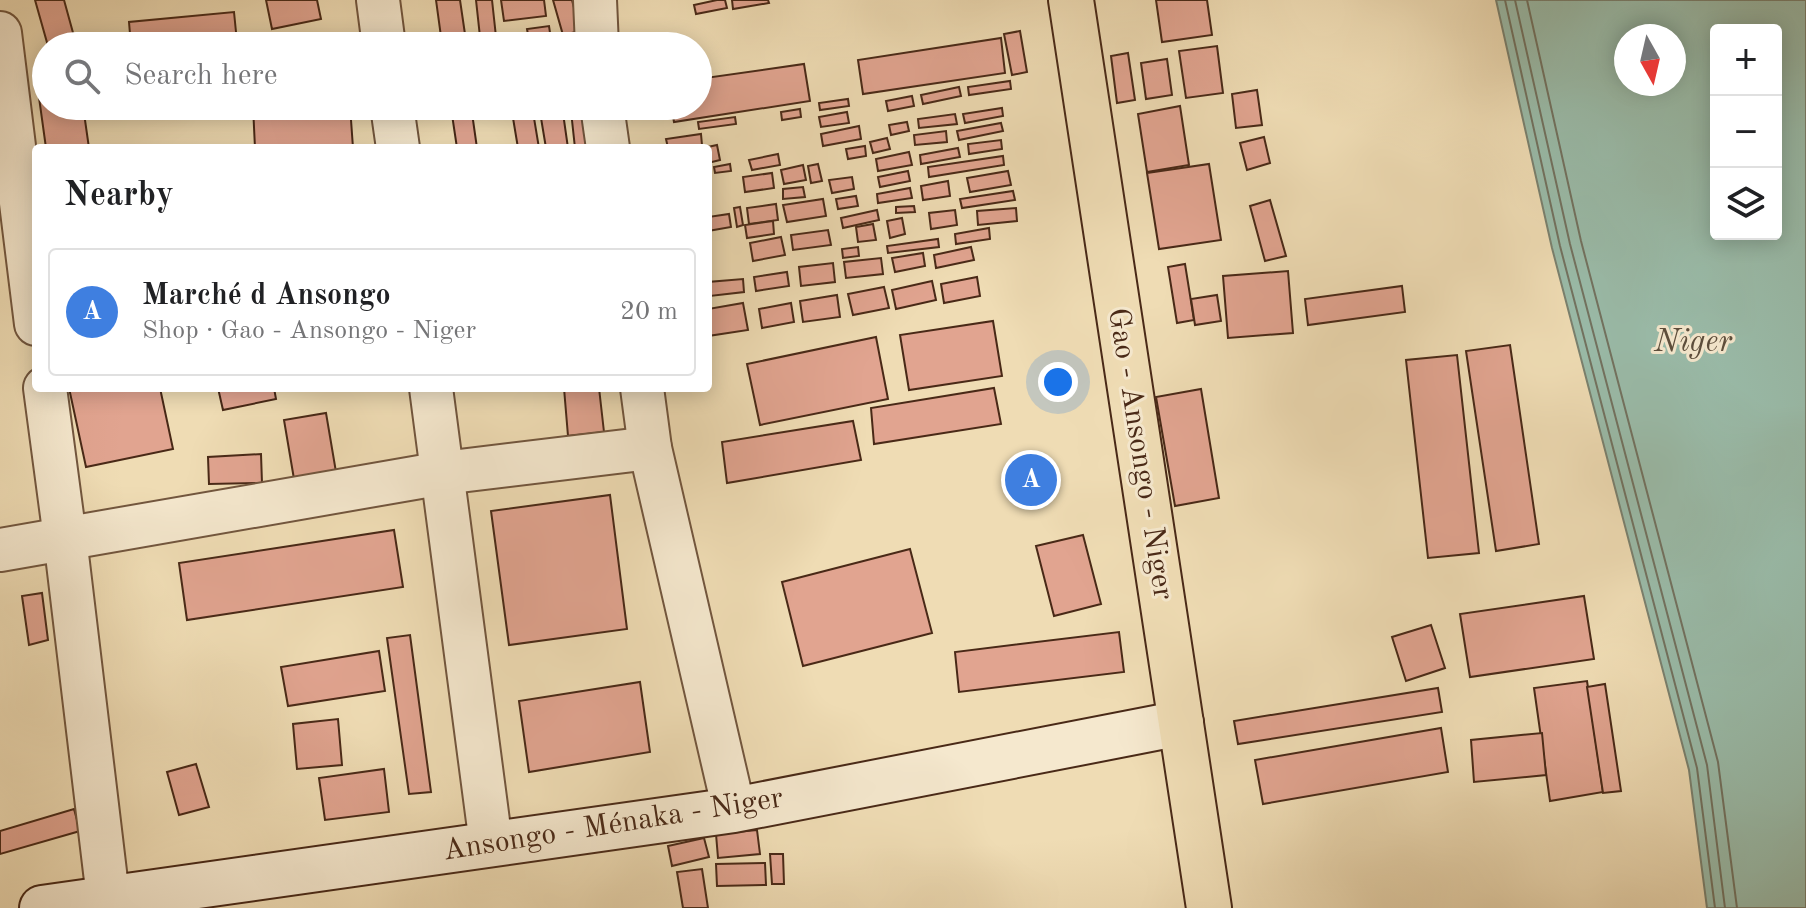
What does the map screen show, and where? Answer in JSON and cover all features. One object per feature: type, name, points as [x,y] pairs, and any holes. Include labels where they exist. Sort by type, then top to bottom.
[{"type":"main road","name":"Gao - Ansongo - Niger","points":[[1071,0],[1209,908]]},
{"type":"main road","name":"Ansongo - Ménaka - Niger","points":[[42,908],[734,810],[1181,723]]},
{"type":"street","points":[[378,0],[382,32]]},
{"type":"street","points":[[595,0],[596,32]]},
{"type":"street","points":[[0,33],[22,279],[32,311]]},
{"type":"street","points":[[394,120],[397,144]]},
{"type":"street","points":[[604,120],[607,144]]},
{"type":"street","points":[[46,392],[108,897]]},
{"type":"street","points":[[432,392],[491,844]]},
{"type":"street","points":[[643,392],[650,448],[734,810]]},
{"type":"street","points":[[0,550],[443,473],[650,448]]},
{"type":"water","name":"Niger","points":[[1496,0],[1806,0],[1806,908],[1707,908],[1689,770],[1552,248]]},
{"type":"building","points":[[35,0],[64,0],[73,32],[44,32]]},
{"type":"building","points":[[266,0],[317,0],[321,19],[272,29]]},
{"type":"building","points":[[436,0],[460,0],[465,32],[440,32]]},
{"type":"building","points":[[476,0],[492,0],[495,32],[479,32]]},
{"type":"building","points":[[501,0],[544,0],[546,16],[504,21]]},
{"type":"building","points":[[553,0],[572,0],[580,31],[562,32]]},
{"type":"building","points":[[725,0],[727,8],[696,14],[694,5]]},
{"type":"building","points":[[732,0],[768,0],[769,3],[733,9]]},
{"type":"building","points":[[1156,0],[1207,0],[1212,35],[1162,42]]},
{"type":"building","points":[[234,12],[236,32],[130,32],[129,22]]},
{"type":"building","points":[[549,26],[550,32],[528,32],[527,29]]},
{"type":"building","points":[[1020,31],[1027,72],[1012,75],[1004,34]]},
{"type":"building","points":[[1001,38],[1005,73],[863,94],[858,60]]},
{"type":"building","points":[[1217,46],[1223,93],[1186,98],[1179,51]]},
{"type":"building","points":[[1128,53],[1135,100],[1117,103],[1111,56]]},
{"type":"building","points":[[1167,59],[1172,95],[1146,99],[1141,63]]},
{"type":"building","points":[[804,64],[810,101],[712,116],[712,77]]},
{"type":"building","points":[[1010,81],[1011,89],[969,95],[968,87]]},
{"type":"building","points":[[959,87],[961,96],[923,104],[921,95]]},
{"type":"building","points":[[1257,90],[1262,125],[1236,128],[1232,94]]},
{"type":"building","points":[[912,96],[914,106],[888,111],[886,101]]},
{"type":"building","points":[[848,99],[849,106],[820,110],[819,103]]},
{"type":"building","points":[[1180,106],[1189,165],[1147,172],[1138,114]]},
{"type":"building","points":[[1002,108],[1003,116],[965,123],[963,114]]},
{"type":"building","points":[[800,109],[801,117],[782,120],[781,112]]},
{"type":"building","points":[[847,112],[849,123],[821,127],[819,117]]},
{"type":"building","points":[[955,114],[957,124],[919,128],[918,119]]},
{"type":"building","points":[[735,117],[736,124],[699,129],[698,122]]},
{"type":"building","points":[[42,120],[85,120],[88,144],[45,144]]},
{"type":"building","points":[[254,120],[351,120],[353,144],[255,144]]},
{"type":"building","points":[[453,120],[473,120],[476,144],[456,144]]},
{"type":"building","points":[[513,120],[534,120],[538,144],[517,144]]},
{"type":"building","points":[[541,120],[564,120],[567,144],[545,144]]},
{"type":"building","points":[[572,120],[591,120],[594,144],[575,144]]},
{"type":"building","points":[[907,122],[909,131],[891,135],[889,125]]},
{"type":"building","points":[[1001,123],[1003,131],[959,140],[957,131]]},
{"type":"building","points":[[859,126],[861,139],[823,146],[821,134]]},
{"type":"building","points":[[946,131],[947,142],[915,145],[914,135]]},
{"type":"building","points":[[701,134],[702,144],[667,144],[666,139]]},
{"type":"building","points":[[1264,137],[1270,163],[1247,170],[1240,143]]},
{"type":"building","points":[[887,138],[890,149],[873,153],[870,142]]},
{"type":"building","points":[[1001,140],[1002,149],[969,154],[968,144]]},
{"type":"building","points":[[717,145],[720,160],[712,162],[712,146]]},
{"type":"building","points":[[865,146],[866,156],[848,159],[846,149]]},
{"type":"building","points":[[958,148],[960,157],[921,164],[920,155]]},
{"type":"building","points":[[909,152],[912,165],[878,171],[876,159]]},
{"type":"building","points":[[778,154],[780,165],[752,170],[749,160]]},
{"type":"building","points":[[1003,156],[1004,165],[929,177],[928,167]]},
{"type":"building","points":[[730,164],[731,171],[715,173],[714,167]]},
{"type":"building","points":[[818,164],[822,181],[811,183],[808,166]]},
{"type":"building","points":[[1209,164],[1221,240],[1159,249],[1147,173]]},
{"type":"building","points":[[803,165],[806,180],[784,184],[781,170]]},
{"type":"building","points":[[908,171],[910,181],[880,187],[878,177]]},
{"type":"building","points":[[1008,171],[1011,185],[970,192],[967,178]]},
{"type":"building","points":[[772,173],[774,188],[745,192],[743,177]]},
{"type":"building","points":[[852,177],[854,189],[832,193],[829,180]]},
{"type":"building","points":[[948,181],[950,196],[923,200],[921,186]]},
{"type":"building","points":[[803,187],[805,197],[783,199],[783,189]]},
{"type":"building","points":[[910,188],[912,198],[878,203],[877,194]]},
{"type":"building","points":[[1013,191],[1015,200],[962,208],[960,199]]},
{"type":"building","points":[[856,196],[858,206],[838,209],[836,199]]},
{"type":"building","points":[[823,199],[826,216],[787,222],[783,205]]},
{"type":"building","points":[[1270,200],[1286,256],[1265,261],[1250,206]]},
{"type":"building","points":[[776,204],[778,220],[749,224],[747,208]]},
{"type":"building","points":[[914,206],[915,212],[896,213],[896,207]]},
{"type":"building","points":[[740,207],[743,225],[737,227],[734,208]]},
{"type":"building","points":[[1016,208],[1017,221],[978,225],[977,211]]},
{"type":"building","points":[[877,210],[879,220],[843,228],[841,218]]},
{"type":"building","points":[[955,210],[957,225],[931,229],[929,213]]},
{"type":"building","points":[[729,214],[731,227],[712,230],[712,216]]},
{"type":"building","points":[[902,218],[905,234],[890,238],[887,221]]},
{"type":"building","points":[[773,221],[774,234],[747,238],[745,225]]},
{"type":"building","points":[[873,224],[876,240],[858,242],[856,227]]},
{"type":"building","points":[[989,228],[990,239],[956,244],[955,234]]},
{"type":"building","points":[[828,230],[831,245],[793,250],[791,235]]},
{"type":"building","points":[[781,237],[785,255],[753,261],[750,243]]},
{"type":"building","points":[[938,239],[939,247],[888,253],[887,246]]},
{"type":"building","points":[[858,247],[859,256],[843,258],[842,249]]},
{"type":"building","points":[[971,247],[974,260],[936,268],[934,255]]},
{"type":"building","points":[[923,253],[925,266],[895,272],[892,258]]},
{"type":"building","points":[[881,258],[883,274],[846,278],[844,262]]},
{"type":"building","points":[[833,263],[835,282],[801,286],[799,267]]},
{"type":"building","points":[[1185,264],[1194,320],[1177,323],[1168,267]]},
{"type":"building","points":[[1288,271],[1293,333],[1228,338],[1223,276]]},
{"type":"building","points":[[787,272],[789,286],[756,291],[754,277]]},
{"type":"building","points":[[977,277],[980,296],[944,303],[941,284]]},
{"type":"building","points":[[743,279],[744,292],[712,296],[712,282]]},
{"type":"building","points":[[932,281],[936,300],[896,309],[892,290]]},
{"type":"building","points":[[1402,286],[1405,312],[1308,325],[1305,299]]},
{"type":"building","points":[[884,287],[889,308],[853,315],[848,294]]},
{"type":"building","points":[[837,295],[840,317],[803,322],[800,301]]},
{"type":"building","points":[[1217,295],[1221,321],[1195,325],[1191,299]]},
{"type":"building","points":[[743,303],[748,330],[712,335],[712,308]]},
{"type":"building","points":[[791,303],[794,322],[762,328],[759,309]]},
{"type":"building","points":[[993,321],[1002,376],[909,390],[900,335]]},
{"type":"building","points":[[876,337],[888,399],[760,425],[747,364]]},
{"type":"building","points":[[1510,345],[1539,544],[1496,551],[1466,351]]},
{"type":"building","points":[[1457,355],[1479,553],[1428,558],[1406,360]]},
{"type":"building","points":[[994,388],[1001,424],[874,444],[871,408]]},
{"type":"building","points":[[1201,389],[1219,498],[1175,506],[1156,397]]},
{"type":"building","points":[[70,392],[161,392],[173,449],[86,467]]},
{"type":"building","points":[[219,392],[275,392],[276,399],[223,410]]},
{"type":"building","points":[[564,392],[599,392],[604,432],[568,436]]},
{"type":"building","points":[[326,413],[336,472],[294,479],[284,420]]},
{"type":"building","points":[[853,421],[861,460],[727,483],[722,442]]},
{"type":"building","points":[[261,454],[262,483],[209,484],[208,457]]},
{"type":"building","points":[[610,495],[627,629],[509,645],[491,511]]},
{"type":"building","points":[[394,530],[403,587],[187,620],[179,563]]},
{"type":"building","points":[[1083,535],[1101,604],[1054,616],[1036,546]]},
{"type":"building","points":[[910,549],[932,633],[803,666],[782,582]]},
{"type":"building","points":[[42,593],[48,640],[29,645],[22,596]]},
{"type":"building","points":[[1584,596],[1594,659],[1470,677],[1460,614]]},
{"type":"building","points":[[1431,625],[1445,668],[1406,681],[1392,637]]},
{"type":"building","points":[[1119,632],[1124,672],[959,692],[955,652]]},
{"type":"building","points":[[410,635],[431,792],[409,794],[387,638]]},
{"type":"building","points":[[379,651],[385,691],[288,706],[281,667]]},
{"type":"building","points":[[1587,681],[1603,792],[1550,801],[1534,688]]},
{"type":"building","points":[[640,682],[650,752],[529,772],[519,701]]},
{"type":"building","points":[[1605,684],[1621,791],[1603,793],[1587,687]]},
{"type":"building","points":[[1438,688],[1442,712],[1238,744],[1234,721]]},
{"type":"building","points":[[338,719],[342,765],[297,769],[293,724]]},
{"type":"building","points":[[1441,728],[1448,772],[1263,804],[1255,760]]},
{"type":"building","points":[[1542,733],[1546,775],[1474,782],[1471,740]]},
{"type":"building","points":[[196,764],[209,807],[179,815],[167,772]]},
{"type":"building","points":[[384,769],[389,812],[325,820],[319,778]]},
{"type":"building","points":[[74,809],[80,831],[0,854],[0,831]]},
{"type":"building","points":[[757,830],[760,854],[718,858],[716,834]]},
{"type":"building","points":[[704,838],[709,857],[672,866],[668,846]]},
{"type":"building","points":[[770,854],[783,854],[784,884],[772,884]]},
{"type":"building","points":[[765,863],[766,885],[717,886],[716,864]]},
{"type":"building","points":[[702,869],[708,908],[683,908],[677,872]]},
{"type":"place","name":"Marché d Ansongo","points":[[1031,480]]}]
